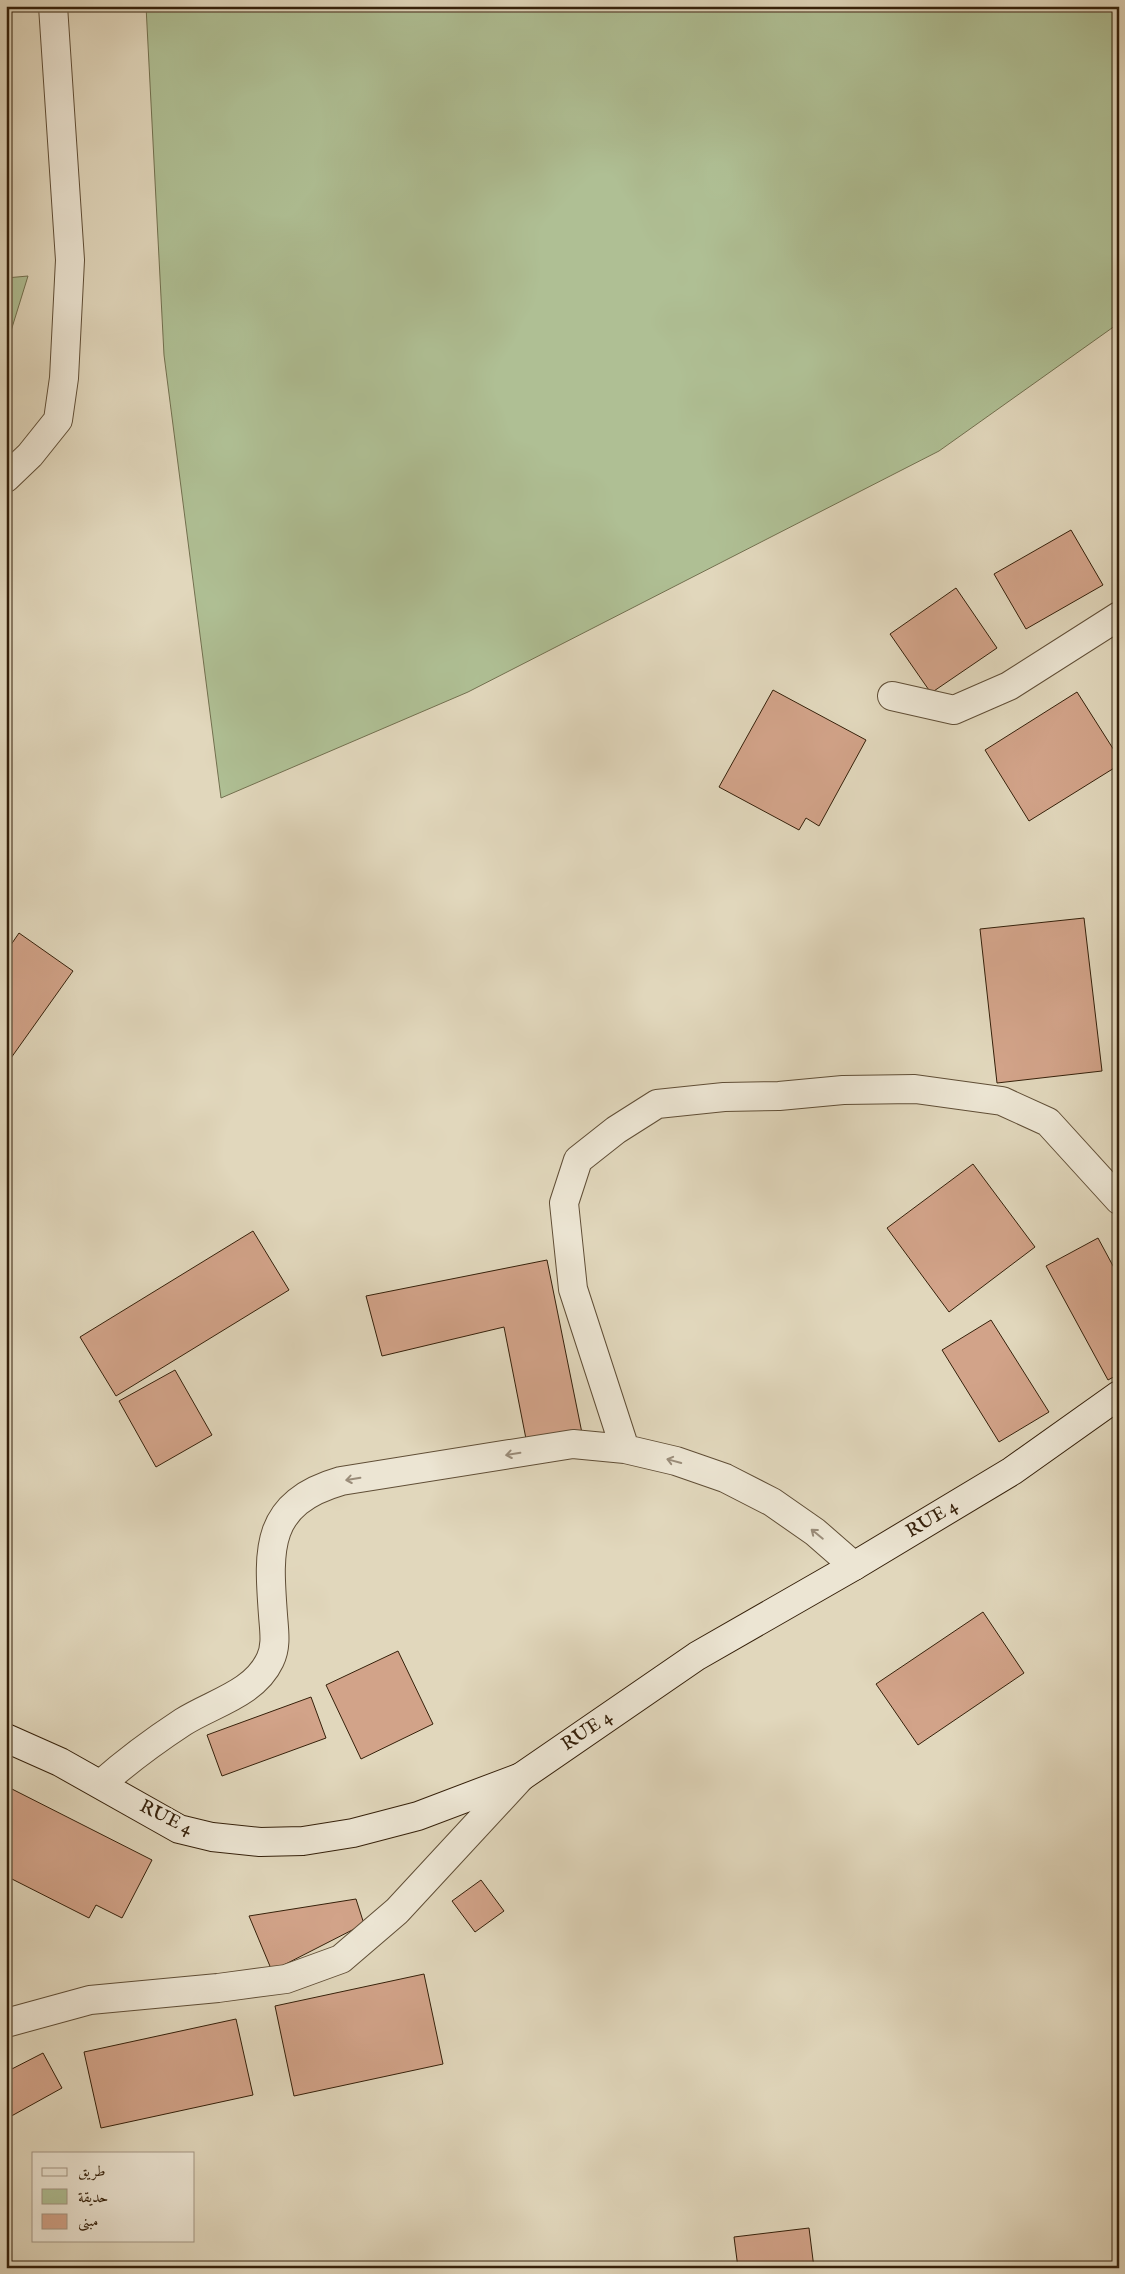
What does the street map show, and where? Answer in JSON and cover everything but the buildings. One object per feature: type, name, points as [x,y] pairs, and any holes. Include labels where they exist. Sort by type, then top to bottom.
[{"type":"street","points":[[6,478],[30,455],[58,420],[64,378],[70,260],[53,6]]},
{"type":"street","points":[[892,696],[954,710],[1009,686],[1119,616]]},
{"type":"street","points":[[625,1449],[573,1289],[564,1202],[578,1160],[616,1130],[657,1104],[724,1097],[779,1096],[843,1090],[915,1089],[1002,1101],[1048,1122],[1119,1200]]},
{"type":"street","name":"RUE 4","points":[[6,1738],[60,1762],[179,1829],[212,1837],[260,1842],[304,1841],[389,1825],[521,1777],[697,1656],[854,1566],[1012,1471],[1119,1396]]},
{"type":"street","points":[[101,1784],[156,1740],[185,1721],[246,1689],[261,1676],[272,1658],[275,1639],[270,1569],[272,1544],[280,1521],[296,1502],[317,1488],[341,1481],[572,1444],[625,1449],[692,1466],[725,1478],[772,1502],[815,1532],[854,1566]]},
{"type":"street","points":[[6,2023],[90,2000],[218,1988],[286,1979],[341,1959],[397,1912],[521,1777]]},
{"type":"green space","points":[[146,6],[1119,6],[1119,323],[939,451],[468,692],[221,798],[164,355]]},
{"type":"green space","points":[[28,276],[6,347],[6,278]]}]
